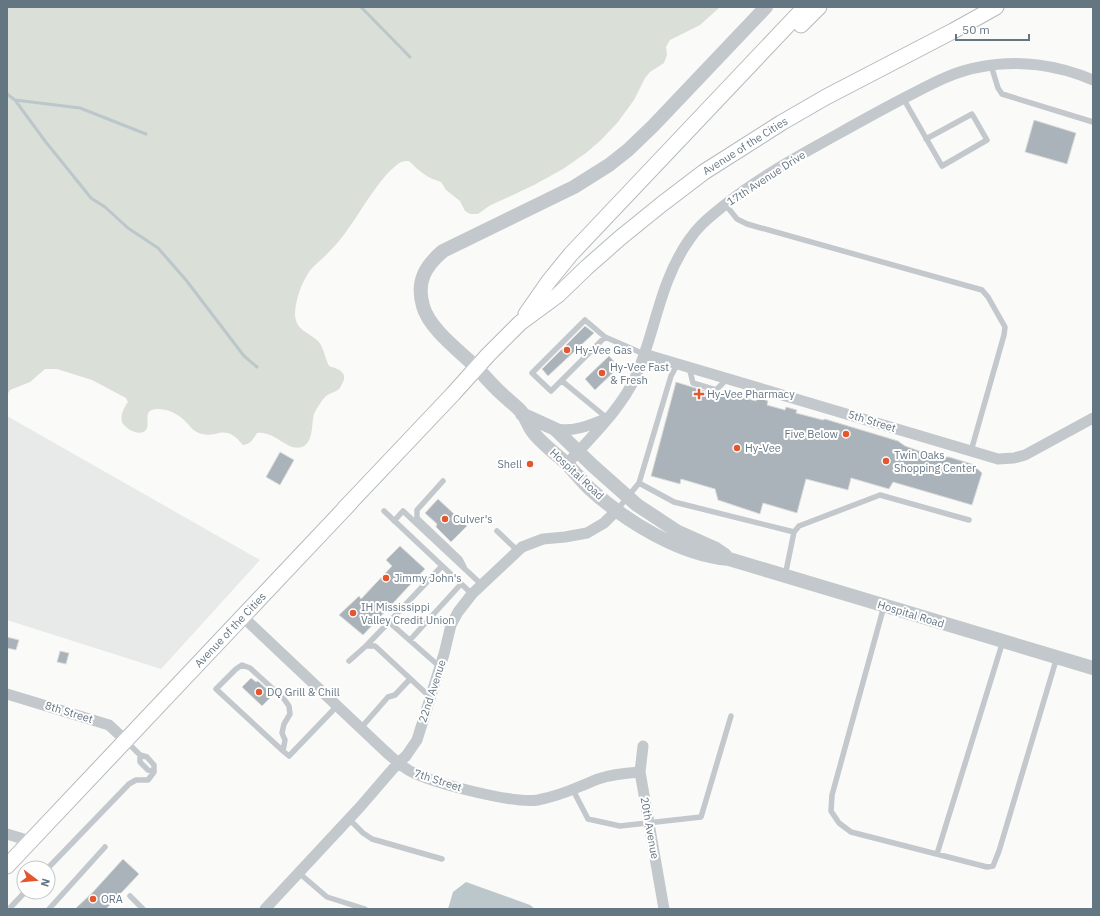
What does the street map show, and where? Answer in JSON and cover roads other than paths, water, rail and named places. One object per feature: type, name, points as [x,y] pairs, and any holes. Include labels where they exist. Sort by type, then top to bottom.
[{"type":"main road","name":"Avenue of the Cities","points":[[344,509],[520,323],[571,254],[806,7]]},
{"type":"main road","name":"Avenue of the Cities","points":[[717,100],[789,37],[819,7]]},
{"type":"main road","name":"Avenue of the Cities","points":[[520,323],[558,295],[633,227],[704,172],[748,143],[826,97],[996,7]]},
{"type":"main road","name":"Avenue of the Cities","points":[[7,866],[453,394]]},
{"type":"street","points":[[477,368],[431,323],[423,306],[420,286],[422,277],[433,260],[443,251],[574,187],[609,165],[643,136],[766,7]]},
{"type":"street","name":"17th Avenue Drive","points":[[567,464],[619,405],[630,389],[644,354],[664,288],[676,260],[706,219],[737,194],[775,170],[882,109],[946,77],[963,71],[991,65],[1043,65],[1078,74],[1093,80]]},
{"type":"street","name":"5th Street","points":[[644,354],[998,459],[1014,458],[1025,455],[1093,418]]},
{"type":"street","name":"Hospital Road","points":[[477,368],[522,414],[533,433],[567,464],[588,487],[643,528],[673,544],[713,558],[730,559],[1093,668]]},
{"type":"street","name":"Hospital Road","points":[[522,414],[555,429],[627,497],[650,514],[678,532],[716,549],[730,559]]},
{"type":"street","points":[[555,429],[565,431],[573,430],[589,426],[607,418]]},
{"type":"street","name":"22nd Avenue","points":[[265,909],[390,774],[398,763],[406,756],[417,740],[444,654],[450,625],[472,594],[522,547],[543,540],[565,538],[587,533],[604,523],[617,510]]},
{"type":"street","name":"7th Street","points":[[242,616],[360,729],[398,763],[412,772],[445,784],[519,800],[536,800],[563,794],[598,779],[621,773],[640,772]]},
{"type":"street","name":"8th Street","points":[[7,694],[109,725],[125,740]]},
{"type":"street","name":"20th Avenue","points":[[643,746],[640,772],[664,909]]},
{"type":"street","points":[[7,834],[30,841]]},
{"type":"lane","points":[[991,65],[998,88],[1002,94],[1093,122]]},
{"type":"lane","points":[[903,98],[926,139],[942,166],[987,140],[972,114],[926,139]]},
{"type":"lane","points":[[725,204],[737,219],[747,224],[982,290],[988,297],[1005,327],[1004,336],[971,451]]},
{"type":"lane","points":[[605,337],[551,391],[532,373],[585,320],[605,337],[644,354]]},
{"type":"lane","points":[[617,510],[639,483],[671,376],[683,365]]},
{"type":"lane","points":[[562,381],[607,418]]},
{"type":"lane","points":[[443,481],[417,510],[417,518],[460,559],[464,569]]},
{"type":"lane","points":[[639,483],[674,502],[794,532]]},
{"type":"lane","points":[[785,576],[794,532],[799,526],[880,495],[969,520]]},
{"type":"lane","points":[[384,511],[472,594]]},
{"type":"lane","points":[[394,521],[403,511],[482,585]]},
{"type":"lane","points":[[497,532],[518,551]]},
{"type":"lane","points":[[350,661],[442,566]]},
{"type":"lane","points":[[410,640],[461,584]]},
{"type":"lane","points":[[884,606],[832,794],[830,811],[839,823],[851,832],[987,867],[993,866],[999,851],[1057,657]]},
{"type":"lane","points":[[389,622],[440,667]]},
{"type":"lane","points":[[937,854],[1003,641]]},
{"type":"lane","points":[[366,646],[375,646],[430,697]]},
{"type":"lane","points":[[283,751],[285,740],[282,733],[284,724],[290,714],[289,706],[250,668],[242,666],[236,668],[216,689],[283,751],[289,756],[337,706]]},
{"type":"lane","points":[[360,729],[388,697],[395,695],[410,679]]},
{"type":"lane","points":[[573,790],[588,819],[620,826],[701,817],[731,716]]},
{"type":"lane","points":[[56,860],[129,784],[136,780],[148,780],[154,772],[154,765],[147,757],[140,755],[125,740]]},
{"type":"lane","points":[[349,819],[372,839],[442,859]]},
{"type":"lane","points":[[49,909],[105,847]]},
{"type":"lane","points":[[299,873],[327,897],[364,909]]},
{"type":"lane","points":[[130,896],[143,909]]},
{"type":"lane","points":[[9,909],[17,900]]},
{"type":"waterway","points":[[361,7],[410,57]]},
{"type":"waterway","points":[[7,94],[15,100],[45,141],[91,198],[105,207],[128,228],[158,248],[186,280],[244,356],[257,367]]},
{"type":"waterway","points":[[15,100],[80,108],[146,134]]},
{"type":"place","name":"Hy-Vee Gas","points":[[567,350]]},
{"type":"place","name":"Hy-Vee Fast & Fresh","points":[[602,373]]},
{"type":"place","name":"Hy-Vee Pharmacy","points":[[699,394]]},
{"type":"place","name":"Five Below","points":[[846,434]]},
{"type":"place","name":"Hy-Vee","points":[[737,448]]},
{"type":"place","name":"Twin Oaks Shopping Center","points":[[886,461]]},
{"type":"place","name":"Shell","points":[[530,464]]},
{"type":"place","name":"Culver's","points":[[445,519]]},
{"type":"place","name":"Jimmy John's","points":[[386,578]]},
{"type":"place","name":"IH Mississippi Valley Credit Union","points":[[353,613]]},
{"type":"place","name":"DQ Grill & Chill","points":[[259,692]]},
{"type":"place","name":"ORA","points":[[93,899]]}]
